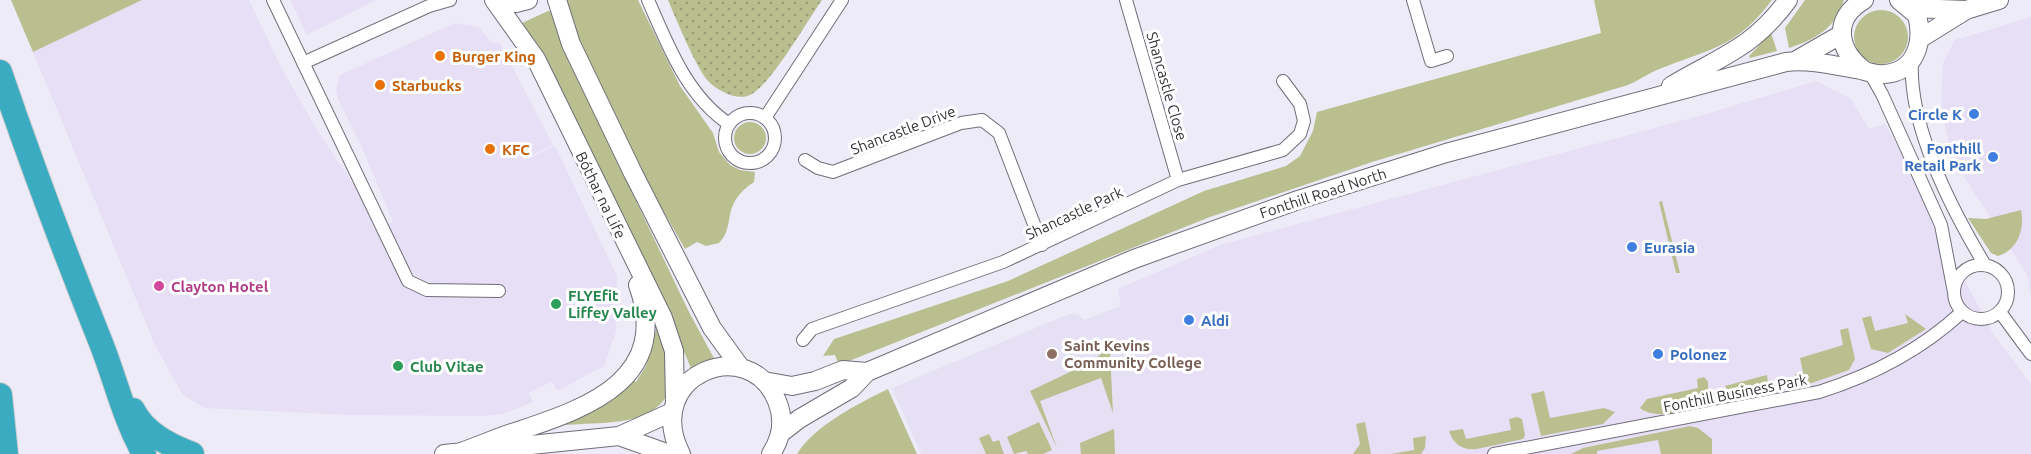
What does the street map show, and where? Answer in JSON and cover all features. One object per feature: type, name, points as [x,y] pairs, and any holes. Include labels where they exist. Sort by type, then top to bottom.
[{"type":"highway","points":[[0,72],[32,169],[111,368],[120,403],[144,454]]},
{"type":"highway","points":[[111,368],[142,424],[154,435],[192,454]]},
{"type":"highway","points":[[0,395],[6,454]]},
{"type":"main road","name":"Bóthar na Life","points":[[494,0],[516,3],[528,0]]},
{"type":"main road","name":"Bóthar na Life","points":[[494,0],[533,54],[668,329],[676,362],[673,407]]},
{"type":"main road","points":[[557,0],[571,44],[633,173],[712,328],[741,368]]},
{"type":"main road","points":[[1651,97],[1706,65],[1730,55],[1755,38],[1788,0]]},
{"type":"main road","points":[[1864,0],[1849,8],[1842,34],[1847,54],[1867,72]]},
{"type":"main road","points":[[1921,38],[1966,10],[1999,0]]},
{"type":"main road","points":[[1905,4],[1966,10]]},
{"type":"main road","points":[[1905,4],[1917,15],[1921,38],[1912,60]]},
{"type":"main road","name":"Fonthill Road North","points":[[776,447],[799,419],[852,388],[867,372],[1126,262],[1288,204],[1446,153],[1651,97],[1795,61],[1842,34]]},
{"type":"main road","name":"Fonthill Road North","points":[[1795,61],[1867,72],[1895,72],[1912,60]]},
{"type":"main road","points":[[453,453],[571,413],[606,395],[626,375],[638,356],[642,342],[643,300],[617,228]]},
{"type":"main road","points":[[681,454],[674,440],[673,407],[685,385],[697,375],[711,369],[741,368]]},
{"type":"main road","name":"Fonthill Road North","points":[[741,368],[764,381],[792,386],[810,383],[843,370],[867,372]]},
{"type":"main road","name":"Fonthill Road North","points":[[764,381],[773,393],[780,410],[776,447]]},
{"type":"main road","points":[[453,453],[619,436],[673,407]]},
{"type":"main road","points":[[619,436],[669,454]]},
{"type":"main road","points":[[570,454],[594,439]]},
{"type":"street","points":[[273,0],[408,281],[427,290],[499,291]]},
{"type":"street","points":[[303,63],[432,3],[450,0]]},
{"type":"street","points":[[648,0],[693,90],[717,116],[729,124]]},
{"type":"street","points":[[765,118],[842,0]]},
{"type":"street","name":"Shancastle Close","points":[[1126,0],[1178,180]]},
{"type":"street","points":[[1413,0],[1431,61],[1447,56]]},
{"type":"street","points":[[1912,60],[1911,89],[1924,133],[1953,210],[1984,265]]},
{"type":"street","points":[[1867,72],[1882,94],[1941,225],[1954,292],[1962,312],[1969,317],[1985,320],[2000,312],[2007,301],[2008,285],[1997,270],[1984,265],[1967,269],[1955,283],[1954,292]]},
{"type":"street","name":"Shancastle Park","points":[[803,340],[812,329],[1003,262],[1178,180],[1283,150],[1300,134],[1304,121],[1300,104],[1282,81]]},
{"type":"street","points":[[742,114],[758,114],[765,118],[774,130],[775,145],[766,158],[752,164],[736,160],[726,147],[726,131],[729,124],[742,114]]},
{"type":"street","name":"Shancastle Drive","points":[[805,160],[818,168],[833,172],[961,123],[982,120],[999,133],[1042,245]]},
{"type":"street","name":"Fonthill Business Park","points":[[1494,454],[1819,392],[1870,374],[1909,353],[1962,312]]},
{"type":"street","points":[[2000,312],[2031,354]]},
{"type":"shaded area","points":[[142,0],[249,0],[283,71],[319,133],[382,227],[393,222],[364,152],[338,99],[336,89],[340,75],[455,23],[479,27],[491,42],[500,43],[553,145],[502,170],[555,146],[617,276],[616,332],[604,366],[557,391],[552,381],[529,393],[533,402],[502,414],[481,416],[348,415],[204,408],[182,394],[155,345],[33,52]]},
{"type":"shaded area","points":[[290,0],[376,0],[307,35]]},
{"type":"shaded area","name":"Fonthill Retail Park","points":[[2031,17],[2031,299],[2028,276],[1963,175],[1948,139],[1941,108],[1943,63],[1955,40]]},
{"type":"shaded area","points":[[1816,81],[1851,99],[1869,129],[1885,124],[1909,168],[1934,223],[1994,335],[2031,384],[2031,454],[1146,454],[1118,289],[1220,245],[1699,116]]},
{"type":"shaded area","name":"Saint Kevins Community College","points":[[1123,305],[1146,454],[921,454],[892,388],[1069,314],[1077,314],[1084,320]]},
{"type":"green space","points":[[11,0],[142,0],[33,52]]},
{"type":"green space","points":[[567,0],[638,0],[680,86],[713,133],[719,152],[730,165],[740,170],[755,172],[754,182],[736,199],[727,229],[719,243],[706,246],[697,242],[685,249],[641,172],[575,33]]},
{"type":"green space","points":[[668,0],[822,0],[768,79],[750,95],[739,97],[717,89],[704,76]]},
{"type":"green space","points":[[1594,0],[1772,0],[1745,29],[1720,46],[1653,72],[1628,85],[1372,162],[1210,217],[839,365],[835,355],[823,356],[834,339],[1008,281],[1204,191],[1286,166],[1300,156],[1313,131],[1317,112],[1601,33]]},
{"type":"green space","points":[[1805,0],[1844,0],[1836,18],[1824,31],[1808,41],[1789,48],[1785,28]]},
{"type":"green space","points":[[1881,10],[1891,12],[1900,18],[1906,27],[1908,37],[1906,47],[1900,56],[1891,62],[1881,64],[1871,62],[1862,56],[1856,47],[1854,37],[1856,27],[1862,18],[1871,12]]},
{"type":"green space","points":[[551,11],[563,48],[689,312],[716,362],[690,375],[690,366],[676,333],[540,52],[522,23]]},
{"type":"green space","points":[[1771,33],[1777,51],[1750,58],[1749,56]]},
{"type":"green space","points":[[750,122],[762,126],[766,138],[762,150],[750,154],[738,150],[734,138],[738,126]]},
{"type":"green space","points":[[1662,201],[1680,273],[1676,273],[1659,202]]},
{"type":"green space","points":[[2021,210],[2021,231],[2015,244],[1998,256],[1991,253],[1968,218],[1986,219]]},
{"type":"green space","points":[[1905,314],[1926,329],[1888,353],[1871,349],[1862,318],[1871,316],[1875,331],[1908,323]]},
{"type":"green space","points":[[662,327],[665,335],[666,397],[658,407],[647,414],[620,421],[566,425],[565,422],[631,378],[636,382],[646,366],[656,330]]},
{"type":"green space","points":[[1848,328],[1855,359],[1849,370],[1809,384],[1796,383],[1795,374],[1803,372],[1800,358],[1843,345],[1840,330]]},
{"type":"green space","points":[[1110,351],[1113,413],[1101,378],[1040,401],[1057,448],[1030,391],[1093,361],[1103,352]]},
{"type":"green space","points":[[1767,375],[1768,383],[1765,387],[1747,397],[1732,396],[1725,386]]},
{"type":"green space","points":[[1704,377],[1708,382],[1708,394],[1696,406],[1677,413],[1666,414],[1647,412],[1640,408],[1647,399],[1698,388],[1697,379]]},
{"type":"green space","points":[[888,389],[917,454],[797,454],[814,434],[826,425],[851,408]]},
{"type":"green space","points":[[1544,391],[1550,418],[1604,408],[1615,412],[1603,424],[1541,436],[1531,394]]},
{"type":"green space","points":[[1517,417],[1522,419],[1525,435],[1523,439],[1477,449],[1459,446],[1449,431],[1463,429],[1466,439],[1511,430],[1509,419]]},
{"type":"green space","points":[[1039,422],[1052,450],[1043,454],[1028,454],[1026,451],[1014,454],[1007,437]]},
{"type":"green space","points":[[1365,422],[1371,454],[1353,454],[1360,444],[1356,424]]},
{"type":"green space","points":[[1690,426],[1698,428],[1712,439],[1712,454],[1661,454],[1658,440],[1597,451],[1597,454],[1571,454],[1583,448]]},
{"type":"green space","points":[[1114,429],[1115,454],[1081,454],[1080,443]]},
{"type":"green space","points":[[989,434],[993,442],[999,440],[1004,454],[986,454],[979,438]]},
{"type":"green space","points":[[1426,436],[1425,448],[1421,454],[1391,454],[1414,450],[1413,438]]},
{"type":"place","name":"Burger King","points":[[440,56]]},
{"type":"place","name":"Starbucks","points":[[380,85]]},
{"type":"place","name":"Circle K","points":[[1974,114]]},
{"type":"place","name":"KFC","points":[[490,149]]},
{"type":"place","name":"Fonthill Retail Park","points":[[1993,157]]},
{"type":"place","name":"Eurasia","points":[[1632,247]]},
{"type":"place","name":"Clayton Hotel","points":[[159,286]]},
{"type":"place","name":"FLYEfit Liffey Valley","points":[[556,304]]},
{"type":"place","name":"Aldi","points":[[1189,320]]},
{"type":"place","name":"Saint Kevins Community College","points":[[1052,354]]},
{"type":"place","name":"Polonez","points":[[1658,354]]},
{"type":"place","name":"Club Vitae","points":[[398,366]]}]
